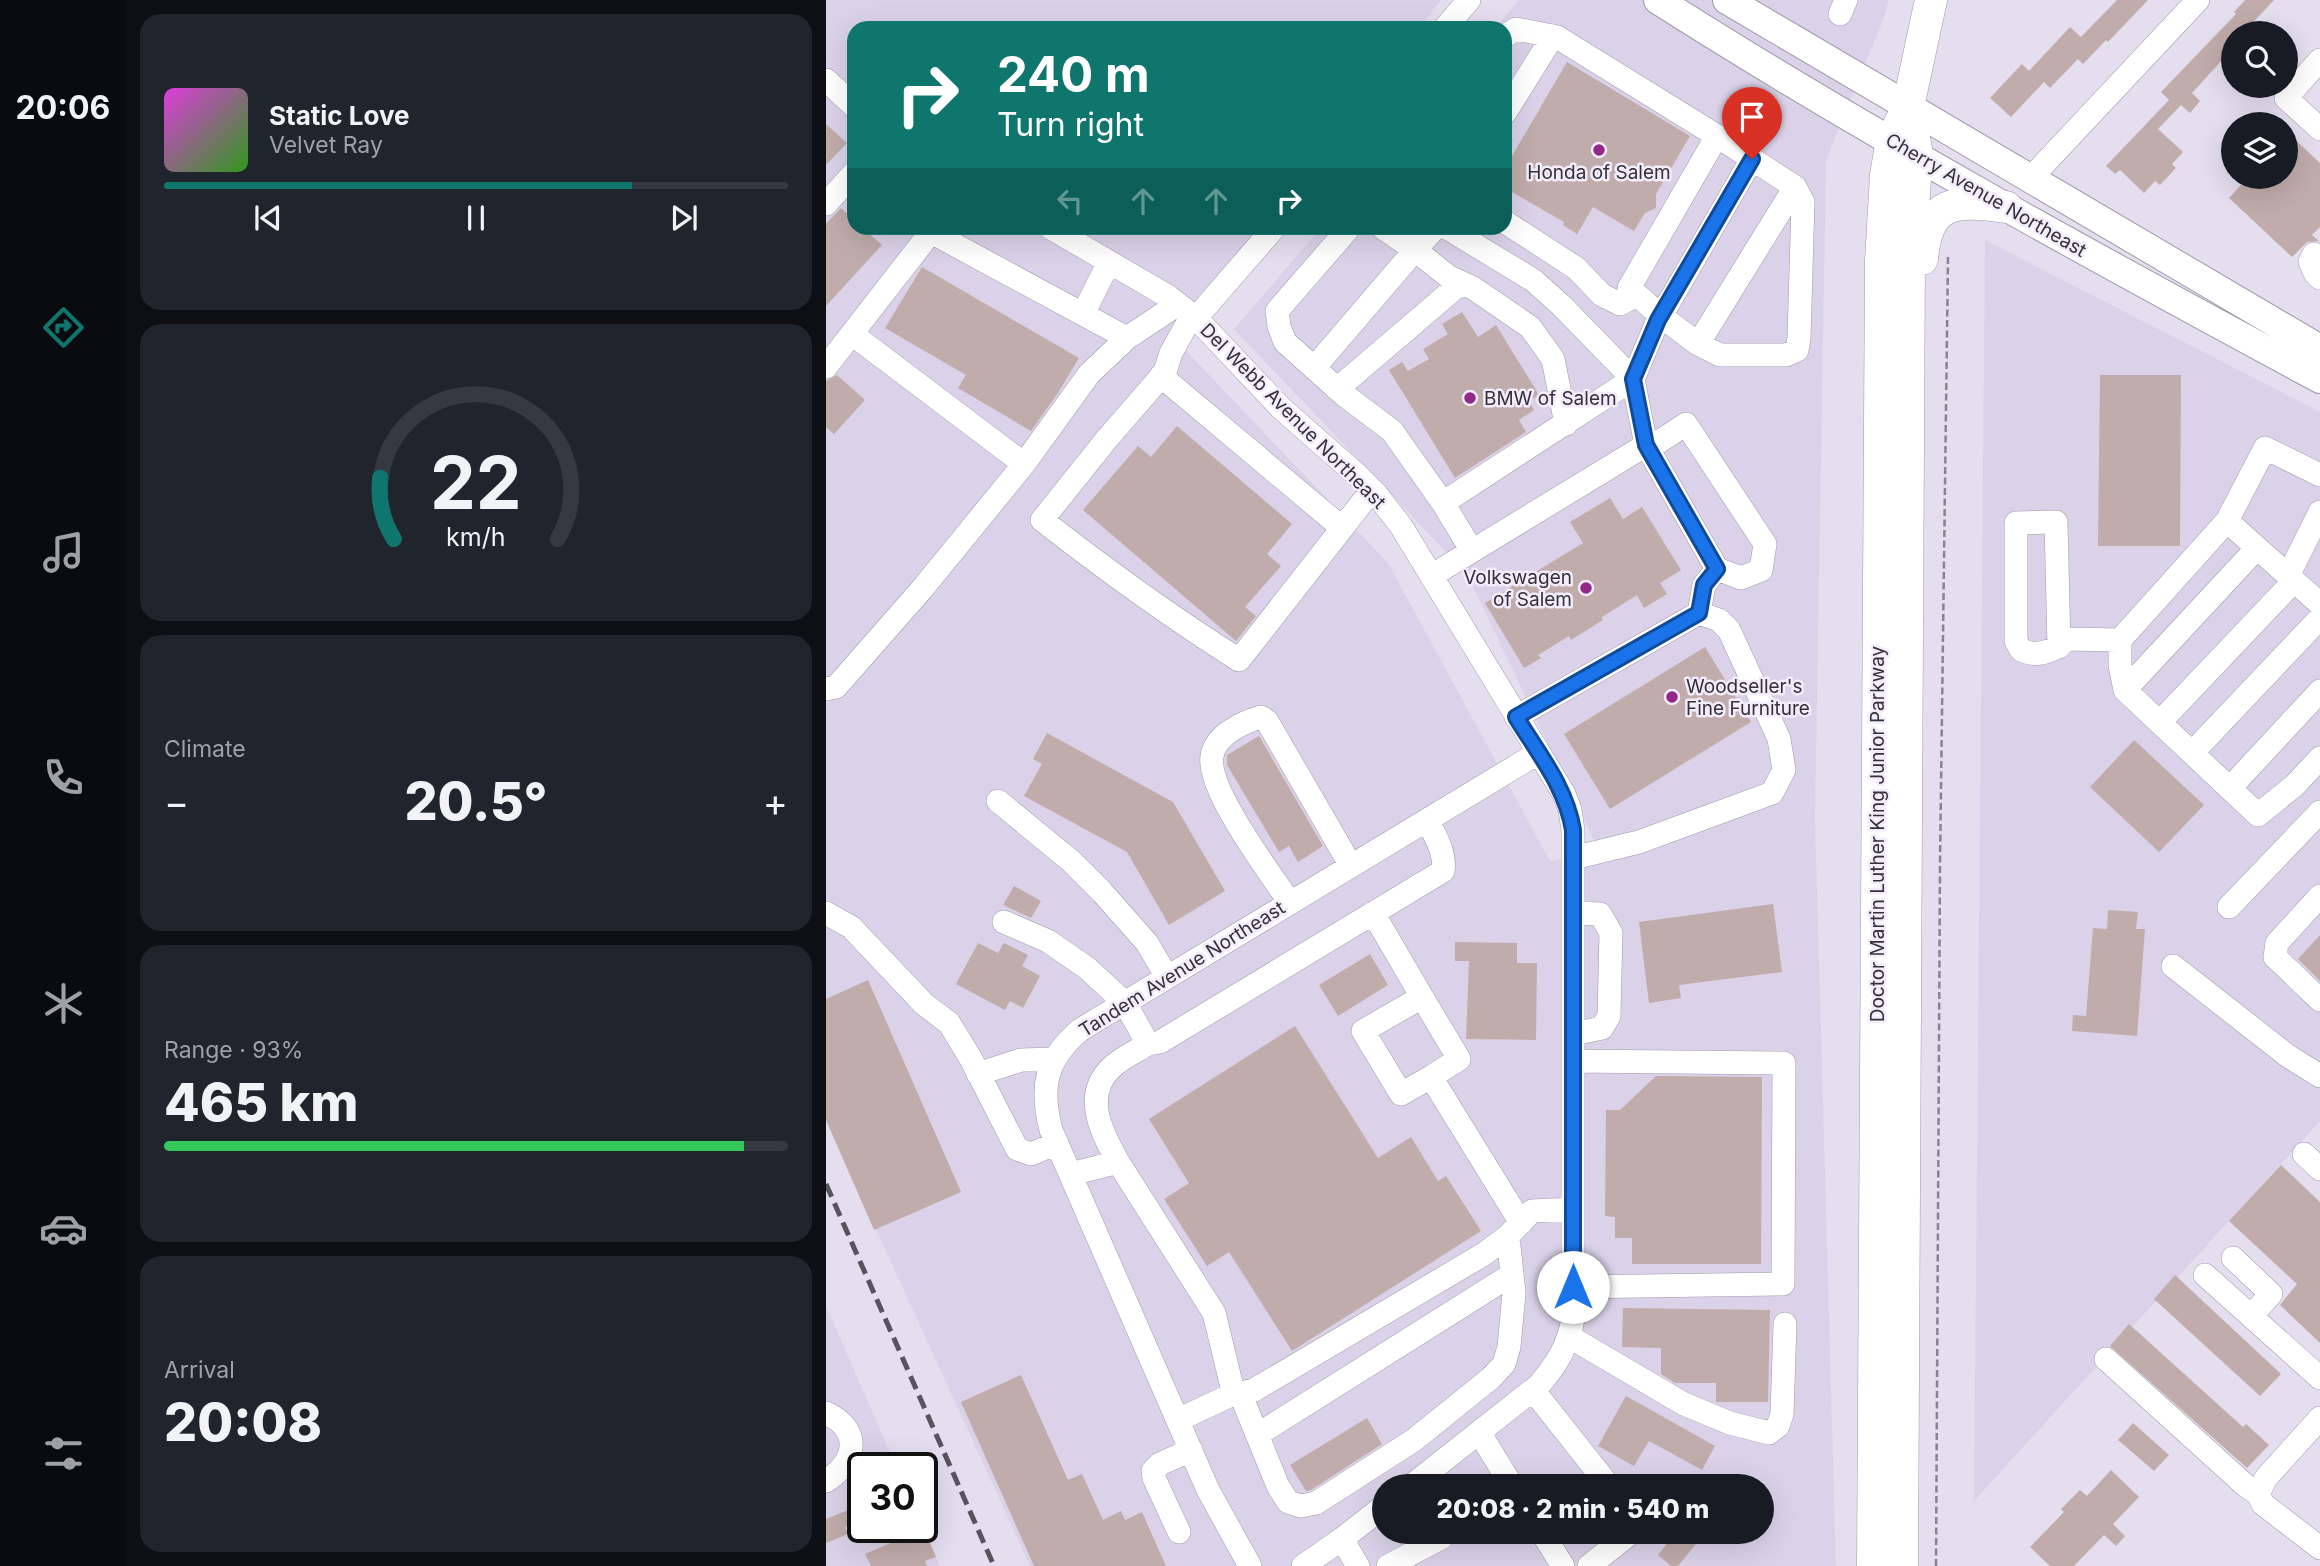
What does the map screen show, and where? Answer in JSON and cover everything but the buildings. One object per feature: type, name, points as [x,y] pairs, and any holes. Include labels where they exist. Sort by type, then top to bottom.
[{"type":"highway","name":"Doctor Martin Luther King Junior Parkway","points":[[1902,1566],[1909,258],[1904,147],[1908,107],[1931,0]]},
{"type":"highway","name":"Doctor Martin Luther King Junior Parkway","points":[[1873,1566],[1881,261],[1886,175],[1904,147]]},
{"type":"highway","points":[[1906,578],[1918,458],[1922,256],[1927,229],[1937,215],[1952,206],[1970,202],[2006,207]]},
{"type":"main road","name":"Cherry Avenue Northeast","points":[[1658,0],[2006,207],[2320,379]]},
{"type":"main road","name":"Cherry Avenue Northeast","points":[[1727,0],[2320,349]]},
{"type":"street","points":[[1451,21],[1469,0]]},
{"type":"street","points":[[2030,179],[2198,0]]},
{"type":"street","points":[[1512,32],[1516,29],[1553,36],[1717,136],[1795,187],[1803,202],[1800,338],[1797,350],[1786,355],[1720,355],[1698,344],[1629,288],[1717,136]]},
{"type":"street","points":[[1512,102],[1553,36]]},
{"type":"street","points":[[2320,60],[2286,98],[2320,129]]},
{"type":"street","points":[[826,80],[847,100]]},
{"type":"street","points":[[1443,503],[1633,379],[1661,316],[1752,159]]},
{"type":"street","points":[[826,204],[847,181]]},
{"type":"street","points":[[1698,344],[1795,187]]},
{"type":"street","points":[[1512,227],[1576,268],[1602,295],[1620,304],[1637,295]]},
{"type":"street","points":[[826,367],[928,235]]},
{"type":"street","points":[[941,235],[1126,338]]},
{"type":"street","points":[[1267,235],[1189,312],[1161,376],[1042,520],[1155,604],[1240,660],[1372,490]]},
{"type":"street","points":[[1343,235],[1277,311],[1285,342],[1337,389],[1392,431],[1443,503],[1472,551]]},
{"type":"street","points":[[1393,235],[1450,277],[1506,309],[1530,327],[1553,359],[1566,424]]},
{"type":"street","points":[[1314,368],[1429,235]]},
{"type":"street","points":[[1431,576],[1472,551],[1647,447],[1686,424],[1765,544],[1761,570],[1741,578],[1717,569],[1647,447],[1633,379],[1533,280],[1459,235]]},
{"type":"street","name":"Del Webb Avenue Northeast","points":[[1085,236],[1109,262],[1189,312],[1281,408],[1372,490],[1401,526],[1564,794],[1570,810],[1573,830],[1573,1319],[1570,1337],[1554,1368],[1532,1390],[1425,1474]]},
{"type":"street","points":[[2314,254],[2310,262],[2320,278]]},
{"type":"street","points":[[1083,314],[1109,262]]},
{"type":"street","points":[[1337,389],[1461,283]]},
{"type":"street","points":[[826,689],[836,687],[922,589],[1024,464],[1089,374],[1126,338],[1189,312]]},
{"type":"street","points":[[852,334],[1024,464]]},
{"type":"street","points":[[1161,376],[1341,527]]},
{"type":"street","points":[[2320,475],[2265,448],[2227,521],[2120,640],[2120,664],[2126,690],[2258,815],[2320,758]]},
{"type":"street","points":[[2160,722],[2291,578],[2320,512]]},
{"type":"street","points":[[2227,521],[2320,604]]},
{"type":"street","points":[[2059,647],[2056,522],[2017,523],[2016,641],[2021,650],[2031,655],[2048,652],[2059,647],[2068,639],[2120,640]]},
{"type":"street","points":[[2126,690],[2257,548]]},
{"type":"street","points":[[1699,613],[1704,585],[1717,569]]},
{"type":"street","points":[[1516,717],[1699,613],[1719,620],[1729,630],[1779,739],[1784,769],[1772,793],[1639,842],[1573,858]]},
{"type":"street","points":[[2192,752],[2320,618]]},
{"type":"street","points":[[2230,788],[2320,691]]},
{"type":"street","points":[[1290,903],[1240,827],[1212,771],[1212,755],[1216,746],[1232,729],[1261,717],[1267,721],[1351,866]]},
{"type":"street","name":"Tandem Avenue Northeast","points":[[1242,1564],[1057,1143],[1046,1108],[1045,1088],[1055,1059],[1080,1030],[1538,753]]},
{"type":"street","points":[[2298,781],[2320,801]]},
{"type":"street","points":[[998,801],[1071,860],[1102,892],[1147,943],[1167,977]]},
{"type":"street","points":[[2229,907],[2320,812]]},
{"type":"street","points":[[1427,820],[1445,860],[1443,871],[1160,1042],[1148,1044],[1112,1067],[1097,1087],[1096,1113],[1106,1141],[1214,1313],[1237,1394],[1287,1502],[1301,1506],[1317,1503],[1414,1440],[1491,1378],[1504,1364],[1509,1348],[1513,1307],[1511,1275],[1515,1230],[1431,1077]]},
{"type":"street","points":[[2320,896],[2277,943],[2275,957],[2320,1000]]},
{"type":"street","points":[[826,912],[851,927],[924,1004],[949,1023],[1017,1149],[1031,1154],[1057,1143]]},
{"type":"street","points":[[1373,913],[1459,1059],[1401,1094],[1363,1031],[1422,997]]},
{"type":"street","points":[[1573,913],[1600,914],[1611,933],[1609,1016],[1602,1028],[1573,1034]]},
{"type":"street","points":[[1004,922],[1048,942],[1087,968],[1125,1003],[1148,1044]]},
{"type":"street","points":[[2173,966],[2288,1056],[2320,1076]]},
{"type":"street","points":[[978,1074],[1021,1060],[1055,1059]]},
{"type":"street","points":[[1573,1061],[1784,1063],[1783,1284],[1573,1287]]},
{"type":"street","points":[[1071,1174],[1118,1162]]},
{"type":"street","points":[[1178,1420],[1237,1394],[1254,1390],[1484,1254],[1515,1230],[1532,1211],[1573,1209]]},
{"type":"street","points":[[2233,1258],[2271,1294],[2252,1315]]},
{"type":"street","points":[[1257,1435],[1511,1275]]},
{"type":"street","points":[[2205,1275],[2320,1378]]},
{"type":"street","points":[[1401,1303],[1419,1333]]},
{"type":"street","points":[[1570,1337],[1684,1404],[1730,1423],[1769,1433],[1779,1426],[1782,1414],[1785,1324]]},
{"type":"street","points":[[2106,1359],[2258,1494],[2263,1504],[2320,1548]]},
{"type":"street","points":[[1532,1390],[1599,1474]]},
{"type":"street","points":[[826,1413],[842,1423],[850,1437],[852,1449],[840,1472],[826,1481]]},
{"type":"street","points":[[2258,1494],[2266,1479],[2320,1418]]},
{"type":"street","points":[[1479,1432],[1505,1474]]},
{"type":"street","points":[[1179,1532],[1153,1478],[1153,1471],[1160,1464],[1191,1450]]},
{"type":"street","points":[[1303,1566],[1372,1515]]},
{"type":"street","points":[[1342,1539],[1358,1566]]},
{"type":"street","points":[[1388,1566],[1430,1544]]},
{"type":"street","points":[[1549,1544],[1563,1566]]},
{"type":"street","points":[[1589,1566],[1617,1544]]},
{"type":"path","points":[[1936,1566],[1948,246]]},
{"type":"shaded area","points":[[826,0],[1441,0],[1424,21],[847,21],[847,235],[1258,235],[1176,340],[1388,563],[1550,861],[1600,853],[1467,574],[1234,329],[1315,235],[1512,235],[1512,21],[1501,21],[1519,0],[1889,0],[1826,160],[1815,818],[1836,1566],[1030,1566],[826,1120]]},
{"type":"shaded area","points":[[1985,240],[2320,412],[2320,1121],[1974,1501]]},
{"type":"shaded area","points":[[826,1306],[890,1452],[847,1452],[847,1543],[930,1543],[940,1566],[826,1566]]},
{"type":"railway","points":[[826,1184],[994,1566]]},
{"type":"place","name":"Honda of Salem","points":[[1599,150]]},
{"type":"place","name":"BMW of Salem","points":[[1470,398]]},
{"type":"place","name":"Volkswagen of Salem","points":[[1586,588]]},
{"type":"place","name":"Woodseller's Fine Furniture","points":[[1672,697]]},
{"type":"route","points":[[1573,1287],[1573,830],[1564,794],[1516,717],[1699,613],[1704,585],[1717,569],[1646,445],[1633,379],[1658,320],[1752,159]]}]
